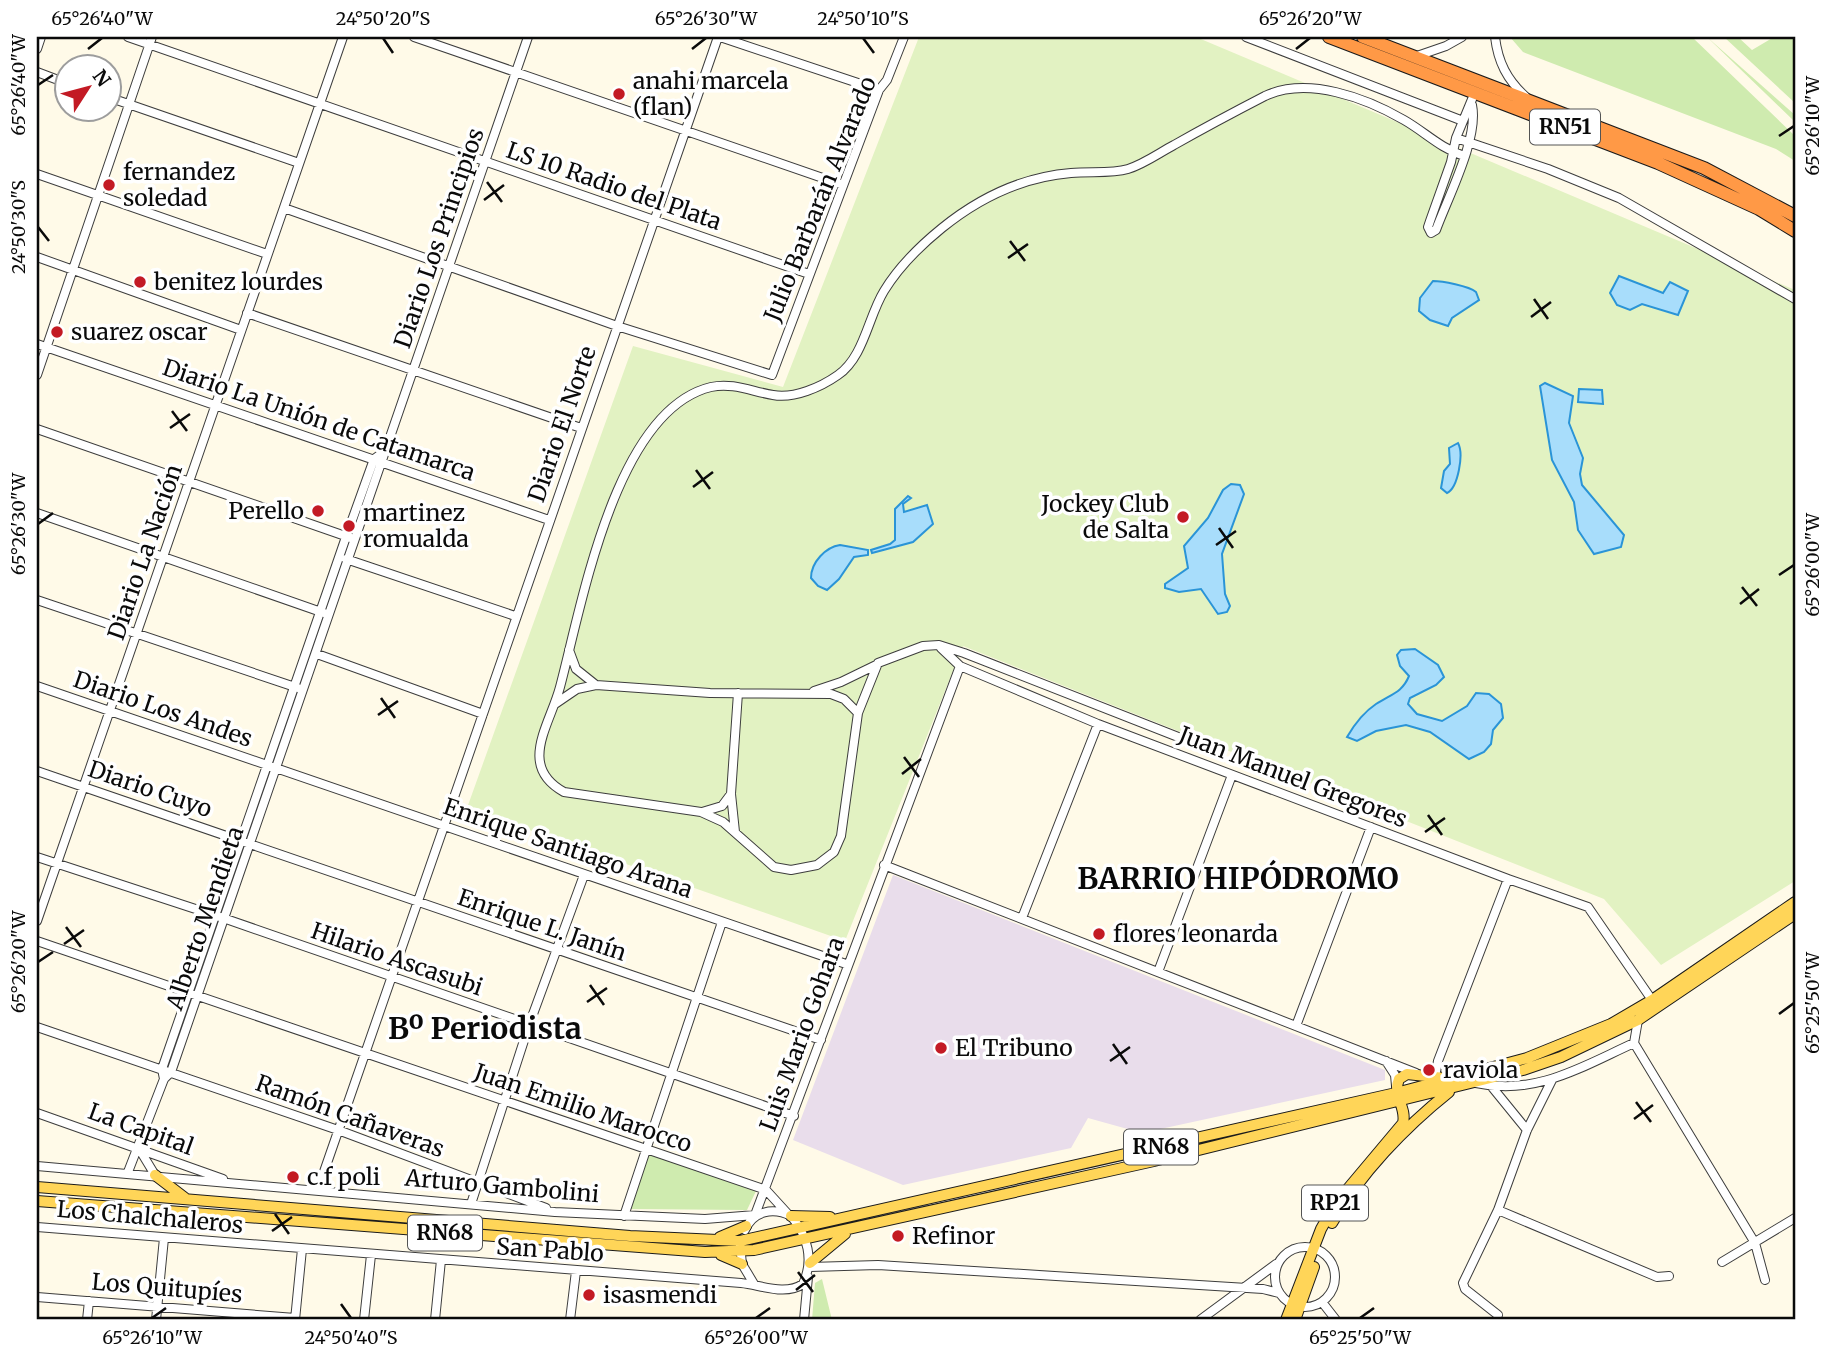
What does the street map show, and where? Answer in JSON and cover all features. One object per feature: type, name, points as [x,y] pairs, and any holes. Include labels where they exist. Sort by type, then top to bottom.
[{"type":"highway","name":"RN51","points":[[1329,37],[1474,99],[1658,163],[1759,209],[1795,231]]},
{"type":"highway","name":"RN51","points":[[1363,37],[1704,169],[1795,216]]},
{"type":"main road","name":"RN68","points":[[1456,1084],[1573,1041],[1652,1000],[1795,902]]},
{"type":"main road","name":"RN68","points":[[740,1246],[800,1229],[1397,1094],[1476,1083],[1561,1057],[1638,1020],[1795,914]]},
{"type":"main road","points":[[1434,1105],[1412,1112],[1397,1094],[1403,1076],[1435,1077],[1456,1084]]},
{"type":"main road","name":"RP21","points":[[1317,1249],[1349,1196],[1456,1084]]},
{"type":"main road","name":"RN68","points":[[37,1201],[702,1246],[740,1246],[805,1240],[851,1230],[1397,1094]]},
{"type":"main road","name":"RP21","points":[[1286,1320],[1296,1306],[1342,1193],[1403,1123],[1405,1118],[1397,1094]]},
{"type":"main road","points":[[155,1175],[184,1198]]},
{"type":"main road","name":"RN68","points":[[37,1186],[702,1246]]},
{"type":"main road","points":[[789,1215],[864,1216]]},
{"type":"main road","points":[[702,1246],[746,1226]]},
{"type":"main road","points":[[809,1267],[851,1230]]},
{"type":"main road","points":[[702,1246],[742,1264]]},
{"type":"main road","name":"RP21","points":[[1295,1320],[1296,1306]]},
{"type":"street","points":[[37,49],[41,37]]},
{"type":"street","name":"LS 10 Radio del Plata","points":[[128,37],[150,40],[318,104],[809,274]]},
{"type":"street","name":"Diario La Nación","points":[[37,921],[343,37]]},
{"type":"street","points":[[414,37],[843,186]]},
{"type":"street","name":"Diario Los Principios","points":[[277,768],[384,463],[385,452],[528,37]]},
{"type":"street","points":[[719,37],[879,90]]},
{"type":"street","name":"Diario El Norte","points":[[318,1189],[580,428],[719,37]]},
{"type":"street","name":"Julio Barbarán Alvarado","points":[[617,326],[772,375],[879,90],[887,80],[904,37]]},
{"type":"street","points":[[1247,37],[1463,121]]},
{"type":"street","points":[[1415,57],[1431,53],[1462,37]]},
{"type":"street","points":[[1495,37],[1502,66],[1510,82],[1528,99]]},
{"type":"street","points":[[37,375],[150,40]]},
{"type":"street","points":[[878,663],[858,713],[843,827],[837,846],[827,859],[800,870],[783,870],[763,860],[735,832],[701,812],[575,794],[556,787],[546,779],[538,760],[539,747],[555,704],[620,482],[632,456],[653,427],[690,398],[709,388],[739,387],[784,396],[804,391],[837,375],[857,353],[879,300],[899,271],[941,229],[984,199],[1049,176],[1127,169],[1280,91],[1330,91],[1350,96],[1404,120],[1452,152],[1464,156]]},
{"type":"street","points":[[1474,99],[1475,116],[1470,143],[1436,230],[1432,233],[1428,227],[1456,138],[1474,99]]},
{"type":"street","points":[[122,102],[299,163]]},
{"type":"street","points":[[1456,138],[1548,169],[1619,198],[1795,299]]},
{"type":"street","points":[[37,174],[267,254]]},
{"type":"street","points":[[284,208],[617,326]]},
{"type":"street","points":[[37,257],[241,330]]},
{"type":"street","points":[[247,313],[580,428]]},
{"type":"street","name":"Diario La Unión de Catamarca","points":[[37,344],[549,520]]},
{"type":"street","points":[[37,429],[357,540]]},
{"type":"street","points":[[266,766],[374,459],[385,452]]},
{"type":"street","points":[[37,513],[330,616]]},
{"type":"street","points":[[340,558],[515,616]]},
{"type":"street","points":[[37,600],[304,690]]},
{"type":"street","points":[[939,645],[960,666]]},
{"type":"street","points":[[805,693],[841,682],[878,663],[923,646],[939,645],[1196,744]]},
{"type":"street","points":[[569,649],[576,668],[596,685]]},
{"type":"street","points":[[317,654],[482,714]]},
{"type":"street","name":"Juan Manuel Gregores","points":[[960,666],[1098,724],[1588,907],[1652,1000]]},
{"type":"street","name":"Luis Mario Gohara","points":[[746,1226],[755,1216],[766,1190],[846,964],[960,666]]},
{"type":"street","name":"Diario Los Andes","points":[[37,685],[277,768]]},
{"type":"street","points":[[555,704],[577,689],[596,685],[839,696],[858,713]]},
{"type":"street","points":[[735,832],[731,794],[738,693]]},
{"type":"street","points":[[1022,918],[1098,724]]},
{"type":"street","name":"Alberto Mendieta","points":[[165,1073],[188,993],[266,766]]},
{"type":"street","name":"Alberto Mendieta","points":[[128,1172],[165,1073],[199,996],[277,768]]},
{"type":"street","name":"Enrique Santiago Arana","points":[[277,768],[846,964]]},
{"type":"street","name":"Diario Cuyo","points":[[37,771],[252,843]]},
{"type":"street","points":[[1158,972],[1232,775]]},
{"type":"street","points":[[701,812],[722,806],[731,794]]},
{"type":"street","points":[[1296,1026],[1370,827]]},
{"type":"street","name":"Enrique L. Janín","points":[[252,843],[417,903],[821,1040]]},
{"type":"street","name":"Hilario Ascasubi","points":[[37,857],[226,919],[391,979],[794,1116]]},
{"type":"street","points":[[884,865],[1421,1075]]},
{"type":"street","points":[[471,1203],[529,1025],[584,875]]},
{"type":"street","points":[[1435,1077],[1438,1061],[1508,879]]},
{"type":"street","points":[[624,1216],[722,922]]},
{"type":"street","name":"Juan Emilio Marocco","points":[[37,942],[766,1190]]},
{"type":"street","points":[[1638,1020],[1634,1043],[1755,1243],[1765,1280]]},
{"type":"street","name":"Ramón Cañaveras","points":[[37,1027],[338,1130],[555,1212]]},
{"type":"street","points":[[1476,1083],[1492,1087],[1541,1084],[1634,1043]]},
{"type":"street","points":[[1386,1061],[1395,1075],[1397,1094]]},
{"type":"street","points":[[1498,1315],[1465,1289],[1463,1283],[1498,1210],[1527,1130],[1552,1080]]},
{"type":"street","points":[[1492,1087],[1527,1130]]},
{"type":"street","name":"La Capital","points":[[37,1113],[232,1182]]},
{"type":"street","points":[[138,1147],[155,1175]]},
{"type":"street","name":"Arturo Gambolini","points":[[37,1166],[555,1212],[705,1220],[755,1216],[772,1211],[789,1215]]},
{"type":"street","points":[[766,1190],[800,1229],[805,1240],[809,1267],[804,1320]]},
{"type":"street","points":[[1498,1210],[1657,1278],[1669,1276]]},
{"type":"street","points":[[1722,1262],[1795,1218]]},
{"type":"street","points":[[746,1226],[740,1246],[742,1264],[754,1284]]},
{"type":"street","name":"Los Chalchaleros","points":[[37,1227],[302,1249]]},
{"type":"street","points":[[156,1320],[163,1238]]},
{"type":"street","points":[[809,1267],[878,1265],[1243,1287],[1279,1293],[1296,1306],[1322,1302],[1334,1286],[1335,1275],[1328,1256],[1317,1249],[1296,1247],[1288,1251],[1277,1264],[1243,1287],[1200,1320]]},
{"type":"street","points":[[295,1319],[302,1249]]},
{"type":"street","name":"San Pablo","points":[[302,1249],[793,1289]]},
{"type":"street","points":[[364,1320],[371,1255]]},
{"type":"street","points":[[435,1320],[441,1260]]},
{"type":"street","points":[[1277,1264],[1274,1274],[1279,1293]]},
{"type":"street","points":[[804,1300],[793,1289],[803,1284],[809,1267]]},
{"type":"street","points":[[570,1320],[576,1271]]},
{"type":"street","name":"Los Quitupíes","points":[[37,1297],[228,1316],[295,1319]]},
{"type":"street","points":[[87,1320],[89,1301]]},
{"type":"street","points":[[1322,1302],[1336,1320]]},
{"type":"shaded area","points":[[893,875],[1385,1070],[1385,1080],[1142,1133],[1088,1118],[1071,1148],[903,1185],[793,1140]]},
{"type":"green space","name":"Jockey Club de Salta","points":[[919,37],[1196,37],[1795,290],[1795,881],[1661,965],[1604,899],[963,646],[845,941],[467,808],[633,346],[783,387]]},
{"type":"green space","points":[[1510,37],[1692,37],[1795,136],[1795,161],[1776,149],[1523,52]]},
{"type":"green space","points":[[1707,37],[1795,115],[1795,122]]},
{"type":"green space","points":[[1724,37],[1738,37],[1752,50],[1774,37],[1795,37],[1795,103]]},
{"type":"green space","points":[[644,1151],[756,1191],[747,1210],[630,1209]]},
{"type":"green space","points":[[822,1279],[832,1320],[812,1320],[815,1283]]},
{"type":"water","points":[[1619,276],[1663,293],[1670,282],[1688,291],[1678,315],[1642,304],[1630,310],[1617,305],[1610,293]]},
{"type":"water","points":[[1433,281],[1468,288],[1476,292],[1479,300],[1452,318],[1448,326],[1430,320],[1419,311],[1420,298]]},
{"type":"water","points":[[1545,383],[1573,396],[1569,423],[1583,458],[1580,474],[1582,485],[1624,535],[1621,547],[1594,554],[1578,530],[1574,502],[1552,460],[1540,386]]},
{"type":"water","points":[[1579,389],[1602,390],[1603,404],[1578,402]]},
{"type":"water","points":[[1458,443],[1459,470],[1454,485],[1447,493],[1441,488],[1444,471],[1450,464],[1449,448]]},
{"type":"water","points":[[1231,484],[1240,485],[1244,494],[1222,554],[1225,594],[1230,606],[1227,612],[1218,614],[1201,589],[1179,592],[1165,588],[1165,584],[1188,568],[1184,546],[1208,518],[1223,490]]},
{"type":"water","points":[[908,496],[911,498],[903,504],[904,512],[927,505],[933,524],[913,542],[872,553],[871,550],[895,540],[895,509]]},
{"type":"water","points":[[840,545],[868,550],[868,555],[854,557],[839,579],[827,590],[818,586],[811,578],[812,572],[820,556]]},
{"type":"water","points":[[1415,649],[1438,665],[1444,677],[1436,685],[1410,698],[1408,704],[1417,714],[1442,721],[1467,706],[1476,693],[1489,694],[1501,704],[1503,718],[1493,730],[1491,744],[1484,752],[1469,759],[1430,732],[1406,725],[1376,731],[1357,741],[1347,737],[1367,711],[1403,686],[1409,676],[1400,666],[1397,655],[1401,650]]},
{"type":"place","name":"anahi marcela (flan)","points":[[619,94]]},
{"type":"place","name":"fernandez soledad","points":[[109,185]]},
{"type":"place","name":"benitez lourdes","points":[[140,282]]},
{"type":"place","name":"suarez oscar","points":[[57,332]]},
{"type":"place","name":"Perello","points":[[318,511]]},
{"type":"place","name":"Jockey Club de Salta","points":[[1183,517]]},
{"type":"place","name":"martinez romualda","points":[[349,526]]},
{"type":"place","name":"flores leonarda","points":[[1099,934]]},
{"type":"place","name":"El Tribuno","points":[[941,1048]]},
{"type":"place","name":"raviola","points":[[1429,1070]]},
{"type":"place","name":"c.f poli","points":[[293,1177]]},
{"type":"place","name":"Refinor","points":[[898,1236]]},
{"type":"place","name":"isasmendi","points":[[589,1295]]},
{"type":"district","name":"BARRIO HIPÓDROMO","points":[[1238,879]]},
{"type":"district","name":"Bº Periodista","points":[[485,1029]]}]
